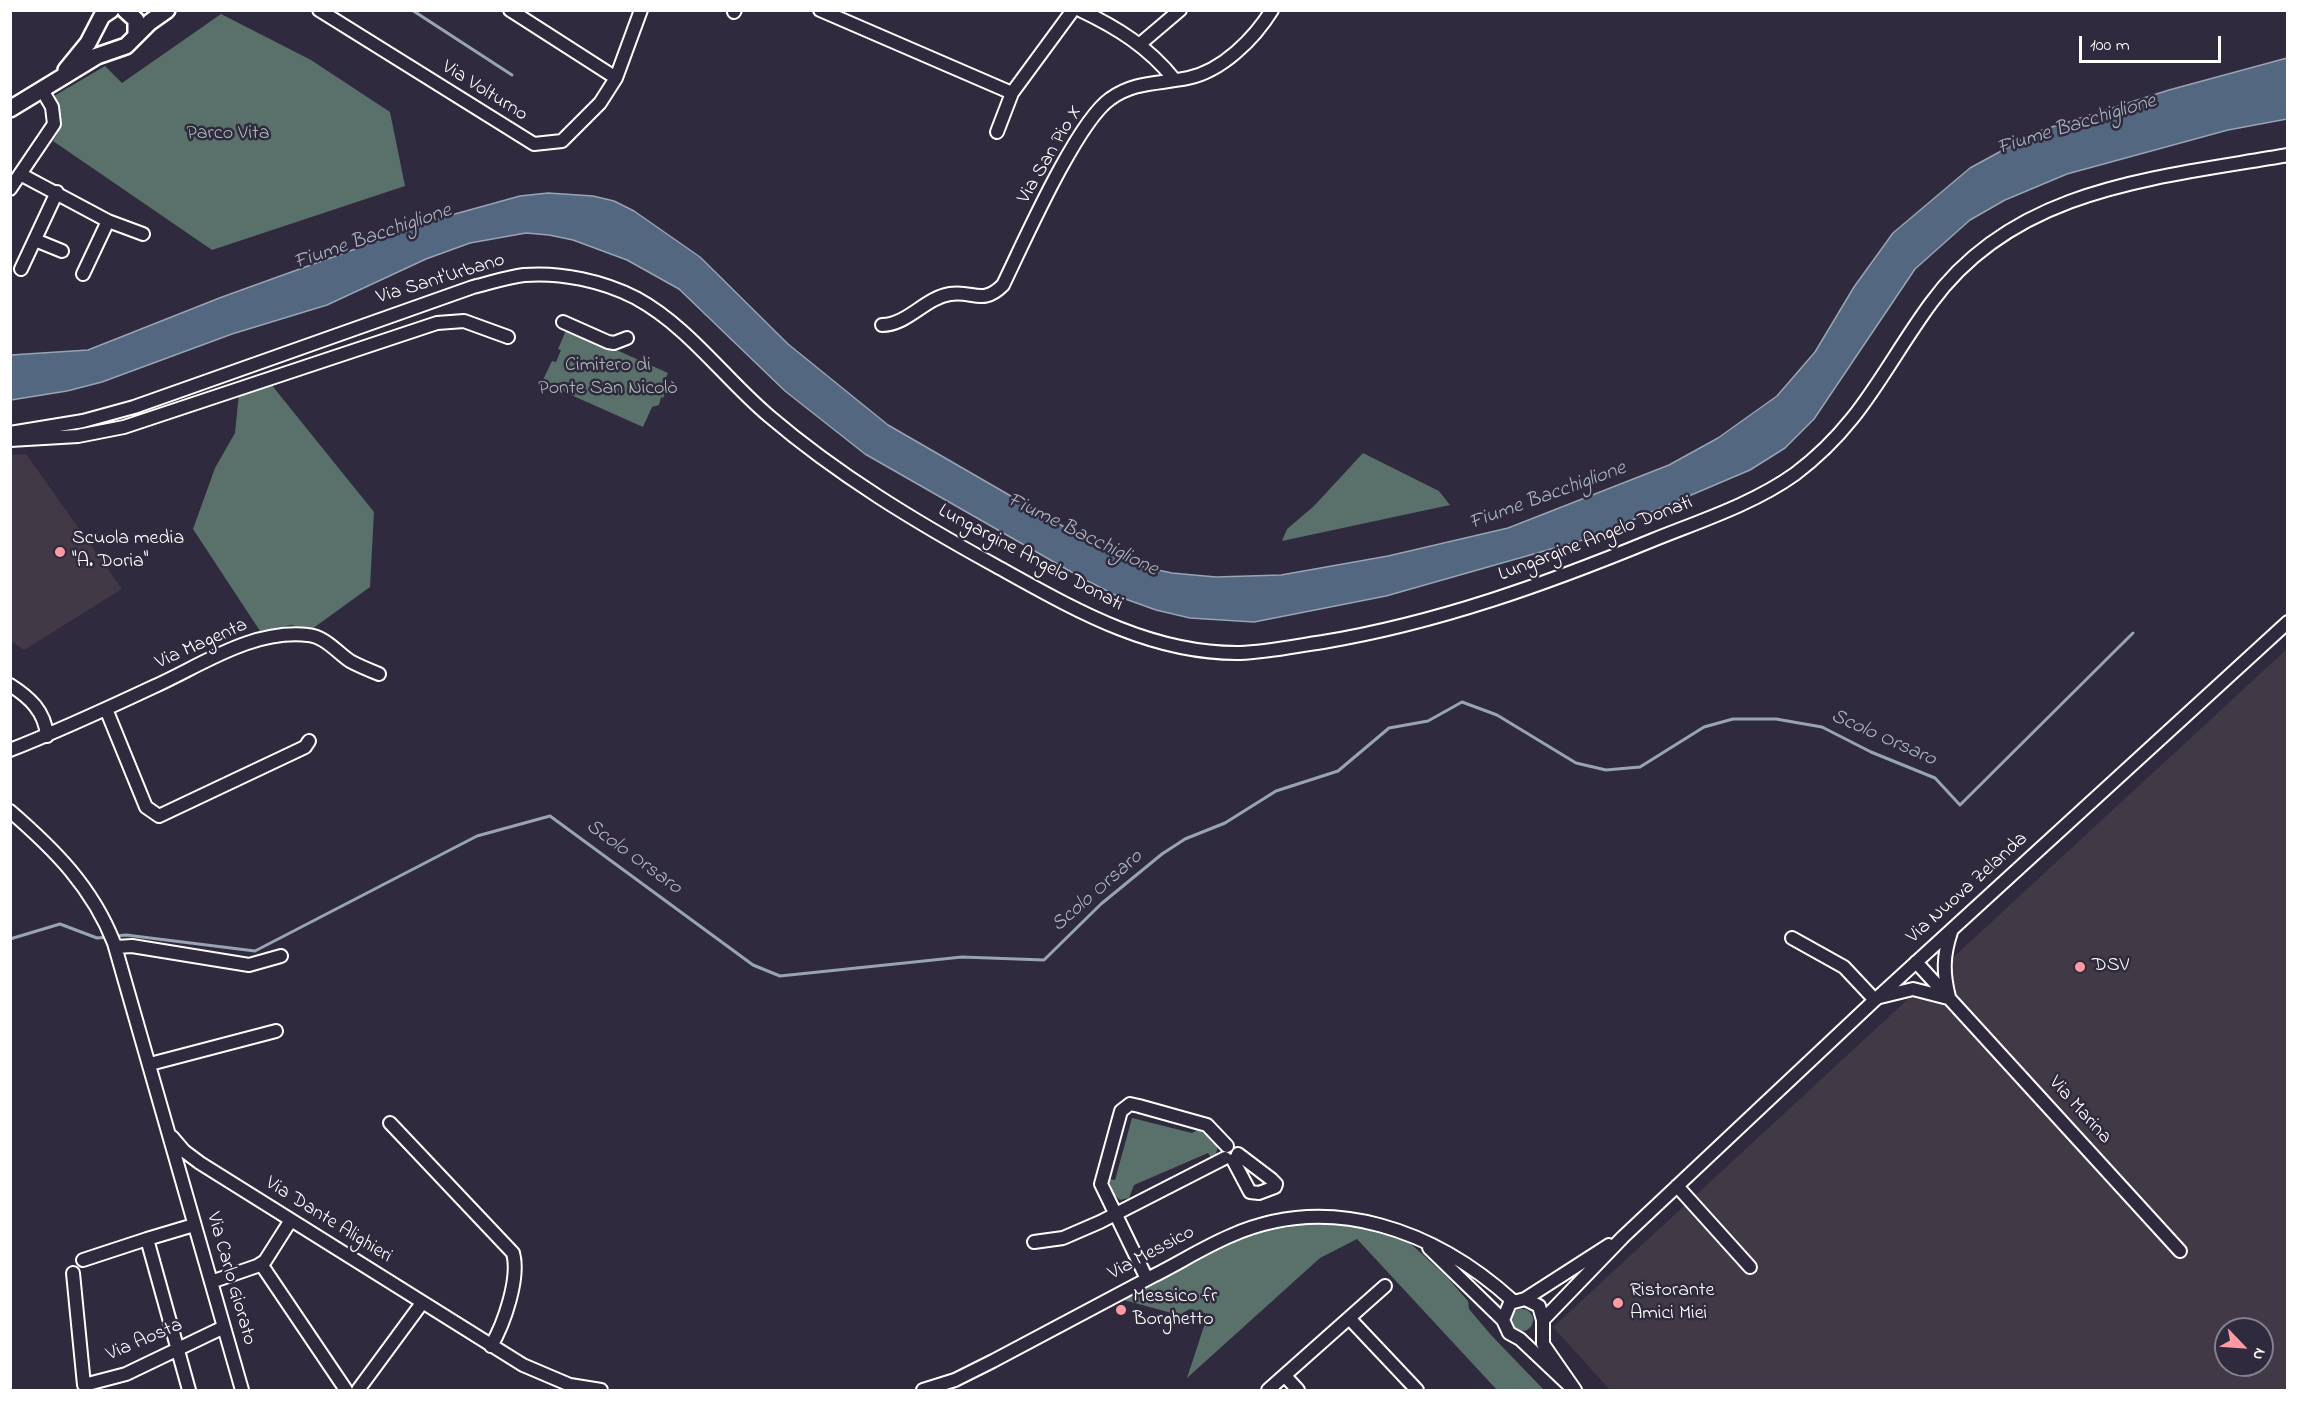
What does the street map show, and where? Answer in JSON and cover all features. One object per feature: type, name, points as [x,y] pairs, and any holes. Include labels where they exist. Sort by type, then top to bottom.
[{"type":"main road","points":[[46,88],[77,58],[98,20],[111,10]]},
{"type":"main road","points":[[126,10],[136,20],[136,35]]},
{"type":"main road","points":[[10,109],[97,56],[131,44],[136,35],[166,10]]},
{"type":"main road","points":[[98,20],[105,43],[121,48]]},
{"type":"street","name":"Via Volturno","points":[[319,10],[525,141],[543,144],[562,141],[569,136],[600,103],[616,78],[641,10]]},
{"type":"street","points":[[510,10],[616,78]]},
{"type":"street","points":[[820,10],[1012,93]]},
{"type":"street","points":[[997,132],[1012,93],[1073,10]]},
{"type":"street","points":[[1080,10],[1111,25],[1140,44],[1174,79]]},
{"type":"street","points":[[1140,44],[1180,10]]},
{"type":"street","name":"Via San Pio X","points":[[882,325],[896,322],[928,300],[952,294],[983,297],[994,295],[1003,285],[1077,140],[1108,100],[1131,86],[1204,73],[1250,40],[1272,10]]},
{"type":"street","points":[[10,189],[54,124],[46,88]]},
{"type":"street","name":"Lungargine Angelo Donati","points":[[834,467],[951,542],[1074,609],[1140,636],[1174,646],[1236,653],[1265,651],[1358,635],[1432,618],[1547,582],[1707,519],[1791,477],[1829,446],[1858,414],[1933,299],[1955,273],[1999,235],[2028,218],[2070,200],[2131,183],[2288,155]]},
{"type":"street","points":[[21,174],[108,221],[143,234]]},
{"type":"street","points":[[21,269],[57,192]]},
{"type":"street","points":[[82,274],[108,221]]},
{"type":"street","points":[[34,240],[62,251]]},
{"type":"street","name":"Via Sant'Urbano","points":[[10,433],[83,421],[134,407],[473,287],[522,275],[557,276],[593,282],[614,289],[658,312],[679,328],[759,409],[834,467]]},
{"type":"street","name":"Via Sant'Urbano","points":[[10,440],[78,436],[124,427],[437,323],[464,321],[508,337]]},
{"type":"street","points":[[563,322],[608,342],[614,343],[627,338]]},
{"type":"street","name":"Via Nuova Zelanda","points":[[1542,1324],[1623,1237],[1677,1186],[1916,962],[2288,622]]},
{"type":"street","name":"Via Magenta","points":[[10,750],[47,736],[246,643],[289,635],[317,637],[357,665],[379,674]]},
{"type":"street","points":[[10,685],[35,704],[44,720],[47,736]]},
{"type":"street","points":[[106,709],[146,807],[159,816],[305,747],[309,741]]},
{"type":"street","name":"Via Carlo Giorato","points":[[10,811],[55,851],[74,872],[95,902],[109,930],[150,1064],[242,1390]]},
{"type":"street","points":[[1792,938],[1844,967],[1876,999],[1913,989],[1949,998],[1944,979],[1943,958],[1951,930]]},
{"type":"street","points":[[115,945],[249,965],[281,956]]},
{"type":"street","name":"Via Marina","points":[[1916,962],[2180,1251]]},
{"type":"street","points":[[150,1064],[276,1031]]},
{"type":"street","points":[[1034,1242],[1063,1238],[1116,1215],[1231,1155],[1207,1125],[1139,1106],[1124,1106],[1101,1184],[1116,1215],[1147,1279]]},
{"type":"street","points":[[390,1123],[513,1253],[515,1274],[500,1330],[491,1346]]},
{"type":"street","name":"Via Dante Alighieri","points":[[167,1125],[184,1151],[200,1163],[491,1346],[543,1376],[570,1386],[601,1390]]},
{"type":"street","name":"Via Carlo Giorato","points":[[181,1179],[184,1151]]},
{"type":"street","points":[[181,1179],[188,1166],[200,1163]]},
{"type":"street","points":[[1677,1186],[1750,1267]]},
{"type":"street","name":"Via Messico","points":[[923,1390],[954,1385],[1230,1236],[1262,1225],[1293,1219],[1322,1217],[1354,1220],[1414,1236],[1465,1262],[1519,1300],[1539,1306],[1543,1344],[1575,1390]]},
{"type":"street","points":[[211,1282],[261,1264],[291,1220]]},
{"type":"street","points":[[83,1260],[194,1226]]},
{"type":"street","name":"Via Messico","points":[[1414,1236],[1458,1273],[1503,1320],[1509,1333],[1520,1339],[1575,1390]]},
{"type":"street","name":"Via Nuova Zelanda","points":[[1519,1300],[1623,1237]]},
{"type":"street","points":[[147,1239],[189,1390]]},
{"type":"street","points":[[261,1264],[346,1390]]},
{"type":"street","name":"Via Aosta","points":[[73,1273],[84,1385],[126,1374],[224,1327]]},
{"type":"street","points":[[1546,1284],[1562,1292],[1564,1298]]},
{"type":"street","points":[[1268,1390],[1385,1286]]},
{"type":"street","points":[[1503,1320],[1504,1312],[1519,1300]]},
{"type":"street","points":[[358,1390],[422,1303]]},
{"type":"street","points":[[1349,1318],[1417,1390]]},
{"type":"street","points":[[1520,1339],[1535,1335],[1542,1324]]},
{"type":"street","points":[[1285,1376],[1298,1390]]},
{"type":"shaded area","points":[[26,454],[122,589],[24,650],[11,641],[10,455]]},
{"type":"shaded area","points":[[2287,649],[2287,1390],[1610,1390],[1553,1327]]},
{"type":"green space","name":"Parco Vita","points":[[221,14],[311,60],[390,112],[405,186],[212,250],[53,141],[60,129],[54,96],[105,66],[122,83]]},
{"type":"green space","name":"Cimitero di Ponte San Nicolò","points":[[567,328],[668,373],[661,389],[666,391],[663,398],[661,397],[659,405],[652,407],[643,427],[542,382],[552,361],[556,362],[561,350],[558,349]]},
{"type":"green space","points":[[270,383],[374,512],[370,587],[312,629],[291,625],[260,631],[193,529],[215,468],[235,433],[239,393]]},
{"type":"green space","points":[[1363,453],[1439,491],[1450,505],[1282,541],[1287,529],[1314,506]]},
{"type":"green space","points":[[1132,1118],[1192,1133],[1201,1128],[1216,1140],[1216,1152],[1212,1159],[1208,1153],[1134,1185],[1129,1198],[1120,1200],[1113,1193],[1109,1179],[1115,1180]]},
{"type":"green space","points":[[1295,1216],[1355,1218],[1411,1244],[1446,1276],[1468,1301],[1469,1309],[1491,1335],[1544,1390],[1497,1390],[1357,1239],[1320,1258],[1187,1378],[1208,1314],[1190,1309],[1179,1315],[1109,1296],[1145,1275]]},
{"type":"green space","points":[[1522,1309],[1530,1312],[1533,1320],[1530,1328],[1522,1331],[1514,1328],[1511,1320],[1514,1312]]},
{"type":"water","name":"Fiume Bacchiglione","points":[[2287,58],[2287,119],[2228,130],[2067,174],[2005,200],[1970,220],[1915,269],[1814,419],[1785,448],[1750,470],[1590,538],[1386,596],[1254,622],[1190,618],[1156,610],[1117,596],[1082,578],[865,454],[785,391],[679,289],[627,260],[573,240],[549,235],[526,233],[470,243],[426,259],[327,305],[232,334],[102,382],[67,391],[11,400],[11,355],[88,350],[222,297],[444,217],[520,196],[548,193],[593,196],[614,201],[634,211],[700,257],[788,344],[888,425],[1087,540],[1144,567],[1172,573],[1216,577],[1281,575],[1388,556],[1508,528],[1669,465],[1718,438],[1777,396],[1815,352],[1854,287],[1893,233],[1970,168],[2036,132],[2169,90]]},
{"type":"waterway","points":[[412,10],[512,75]]},
{"type":"waterway","name":"Scolo Orsaro","points":[[115,936],[126,935],[255,951],[477,836],[550,816],[753,965],[780,976],[962,957],[1044,960],[1101,904],[1162,854],[1185,839],[1225,823],[1276,791],[1338,771],[1389,728],[1428,721],[1462,702],[1497,715],[1576,763],[1606,770],[1640,767],[1704,727],[1733,719],[1776,719],[1822,727],[1871,752],[1935,778],[1960,805],[2133,633]]},
{"type":"waterway","name":"Scolo Orsaro","points":[[10,939],[60,924],[97,938],[109,937]]},
{"type":"place","name":"Scuola media \"A. Doria\"","points":[[60,552]]},
{"type":"place","name":"DSV","points":[[2080,967]]},
{"type":"place","name":"Ristorante Amici Miei","points":[[1618,1303]]},
{"type":"place","name":"Messico fr Borghetto","points":[[1121,1310]]}]
